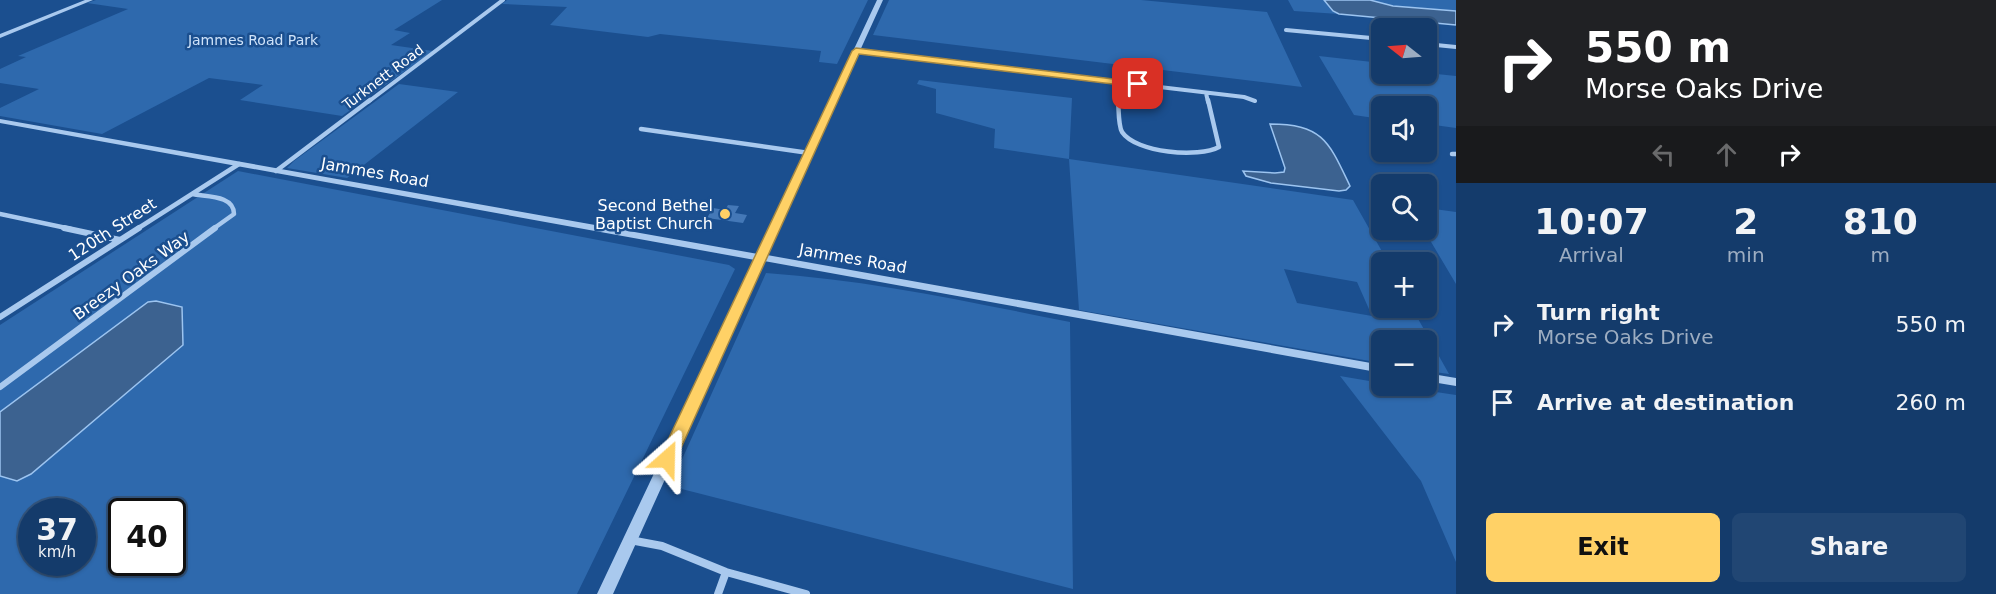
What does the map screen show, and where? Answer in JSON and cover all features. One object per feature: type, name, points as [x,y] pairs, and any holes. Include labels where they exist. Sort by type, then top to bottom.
[{"type":"street","points":[[0,36],[90,0]]},
{"type":"street","name":"Turknett Road","points":[[276,171],[503,0]]},
{"type":"street","points":[[605,594],[880,0]]},
{"type":"street","points":[[1286,30],[1371,38]]},
{"type":"street","points":[[1437,45],[1456,47]]},
{"type":"street","points":[[856,51],[1206,93],[1255,101]]},
{"type":"street","points":[[1116,82],[1120,131],[1126,138],[1145,146],[1194,153],[1211,153],[1219,147],[1206,93]]},
{"type":"street","name":"Jammes Road","points":[[0,121],[1371,367]]},
{"type":"street","points":[[641,129],[809,153]]},
{"type":"street","name":"120th Street","points":[[0,317],[239,164]]},
{"type":"street","name":"Breezy Oaks Way","points":[[0,387],[234,214],[234,207],[229,201],[192,194]]},
{"type":"street","points":[[0,214],[120,240]]},
{"type":"street","points":[[1437,379],[1456,382]]},
{"type":"street","points":[[629,540],[662,546],[726,572],[806,594]]},
{"type":"street","points":[[718,594],[726,572]]},
{"type":"green space","name":"Jammes Road Park","points":[[96,0],[442,0],[394,30],[410,33],[391,45],[433,51],[342,116],[240,100],[263,85],[209,78],[102,134],[0,116],[0,108],[39,89],[0,83],[0,69],[26,57],[18,56],[128,9],[87,3]]},
{"type":"green space","points":[[507,0],[868,0],[837,64],[819,62],[821,51],[660,34],[648,37],[550,25],[567,7],[502,4]]},
{"type":"green space","points":[[889,0],[1141,0],[1267,12],[1302,87],[873,35]]},
{"type":"green space","points":[[1288,0],[1324,0],[1333,11],[1339,14],[1294,11]]},
{"type":"green space","points":[[1370,0],[1456,0],[1456,11],[1393,6]]},
{"type":"green space","points":[[1319,56],[1371,62],[1371,84],[1437,84],[1437,74],[1456,76],[1456,128],[1437,125],[1437,96],[1371,96],[1371,118],[1354,115]]},
{"type":"green space","points":[[919,80],[1072,98],[1069,159],[994,148],[995,129],[936,113],[936,89],[917,84]]},
{"type":"green space","points":[[399,84],[458,92],[347,178],[287,168],[294,161]]},
{"type":"green space","points":[[1069,159],[1353,200],[1371,232],[1371,240],[1376,240],[1382,252],[1371,252],[1371,314],[1357,282],[1284,269],[1297,303],[1371,316],[1371,318],[1418,318],[1424,330],[1371,330],[1371,361],[1079,310]]},
{"type":"green space","points":[[238,171],[729,265],[735,269],[577,594],[0,594],[0,325]]},
{"type":"green space","points":[[1437,209],[1456,212],[1456,284],[1430,240],[1437,240]]},
{"type":"green space","points":[[766,273],[881,286],[1070,322],[1073,589],[670,486]]},
{"type":"green space","points":[[1437,353],[1449,374],[1437,372]]},
{"type":"green space","points":[[1340,376],[1371,381],[1371,396],[1437,396],[1437,392],[1456,395],[1456,562],[1421,481]]},
{"type":"shaded area","points":[[1324,0],[1370,0],[1393,6],[1456,11],[1456,25],[1437,23],[1437,18],[1382,18],[1339,14],[1333,11]]},
{"type":"shaded area","points":[[1270,124],[1302,128],[1322,138],[1336,158],[1350,186],[1346,190],[1339,191],[1271,183],[1246,176],[1243,171],[1284,172],[1285,168]]},
{"type":"shaded area","points":[[156,301],[182,307],[183,345],[31,474],[17,481],[0,476],[0,412],[148,302]]},
{"type":"building","name":"Second Bethel Baptist Church","points":[[728,205],[739,206],[735,213],[747,215],[743,223],[707,218],[713,208],[725,210]]},
{"type":"place","name":"Second Bethel Baptist Church","points":[[725,214]]},
{"type":"route","points":[[667,459],[856,51],[1138,84]]}]
